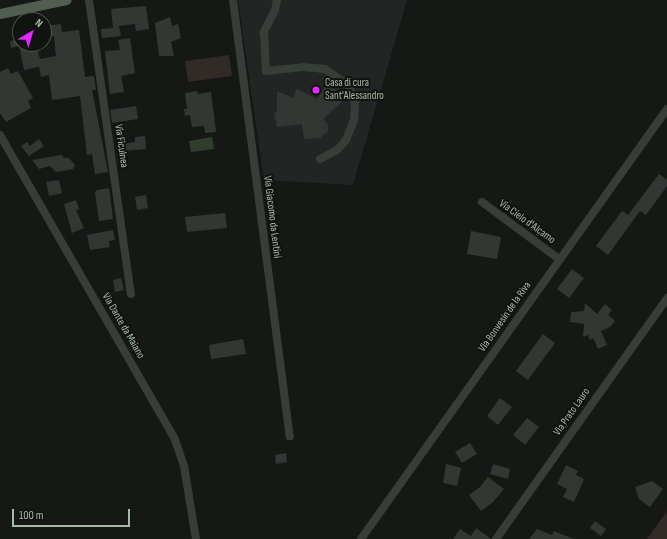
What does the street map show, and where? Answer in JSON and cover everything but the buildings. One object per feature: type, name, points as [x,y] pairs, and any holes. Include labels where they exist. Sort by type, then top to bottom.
[{"type":"main road","points":[[0,14],[67,0]]},
{"type":"street","name":"Via Ficulnea","points":[[89,0],[131,294]]},
{"type":"street","name":"Via Giacomo da Lentini","points":[[233,0],[290,436]]},
{"type":"street","points":[[277,0],[275,10],[264,32],[266,71],[303,67],[325,69],[349,86],[355,103],[354,120],[346,140],[337,150],[320,159]]},
{"type":"street","name":"Via Bonvesin de la Riva","points":[[361,539],[667,109]]},
{"type":"street","name":"Via Dante da Maiano","points":[[0,135],[174,437],[184,466],[196,539]]},
{"type":"street","name":"Via Cielo d'Alcamo","points":[[482,202],[559,259]]},
{"type":"street","name":"Via Prato Lauro","points":[[496,539],[667,298]]},
{"type":"shaded area","name":"Casa di cura Sant'Alessandro","points":[[238,0],[407,0],[353,185],[264,180]]},
{"type":"shaded area","points":[[229,55],[232,76],[188,82],[185,61]]},
{"type":"shaded area","points":[[212,137],[214,149],[191,152],[189,141]]},
{"type":"shaded area","points":[[667,511],[667,539],[647,539]]},
{"type":"place","name":"Casa di cura Sant'Alessandro","points":[[316,90]]}]
